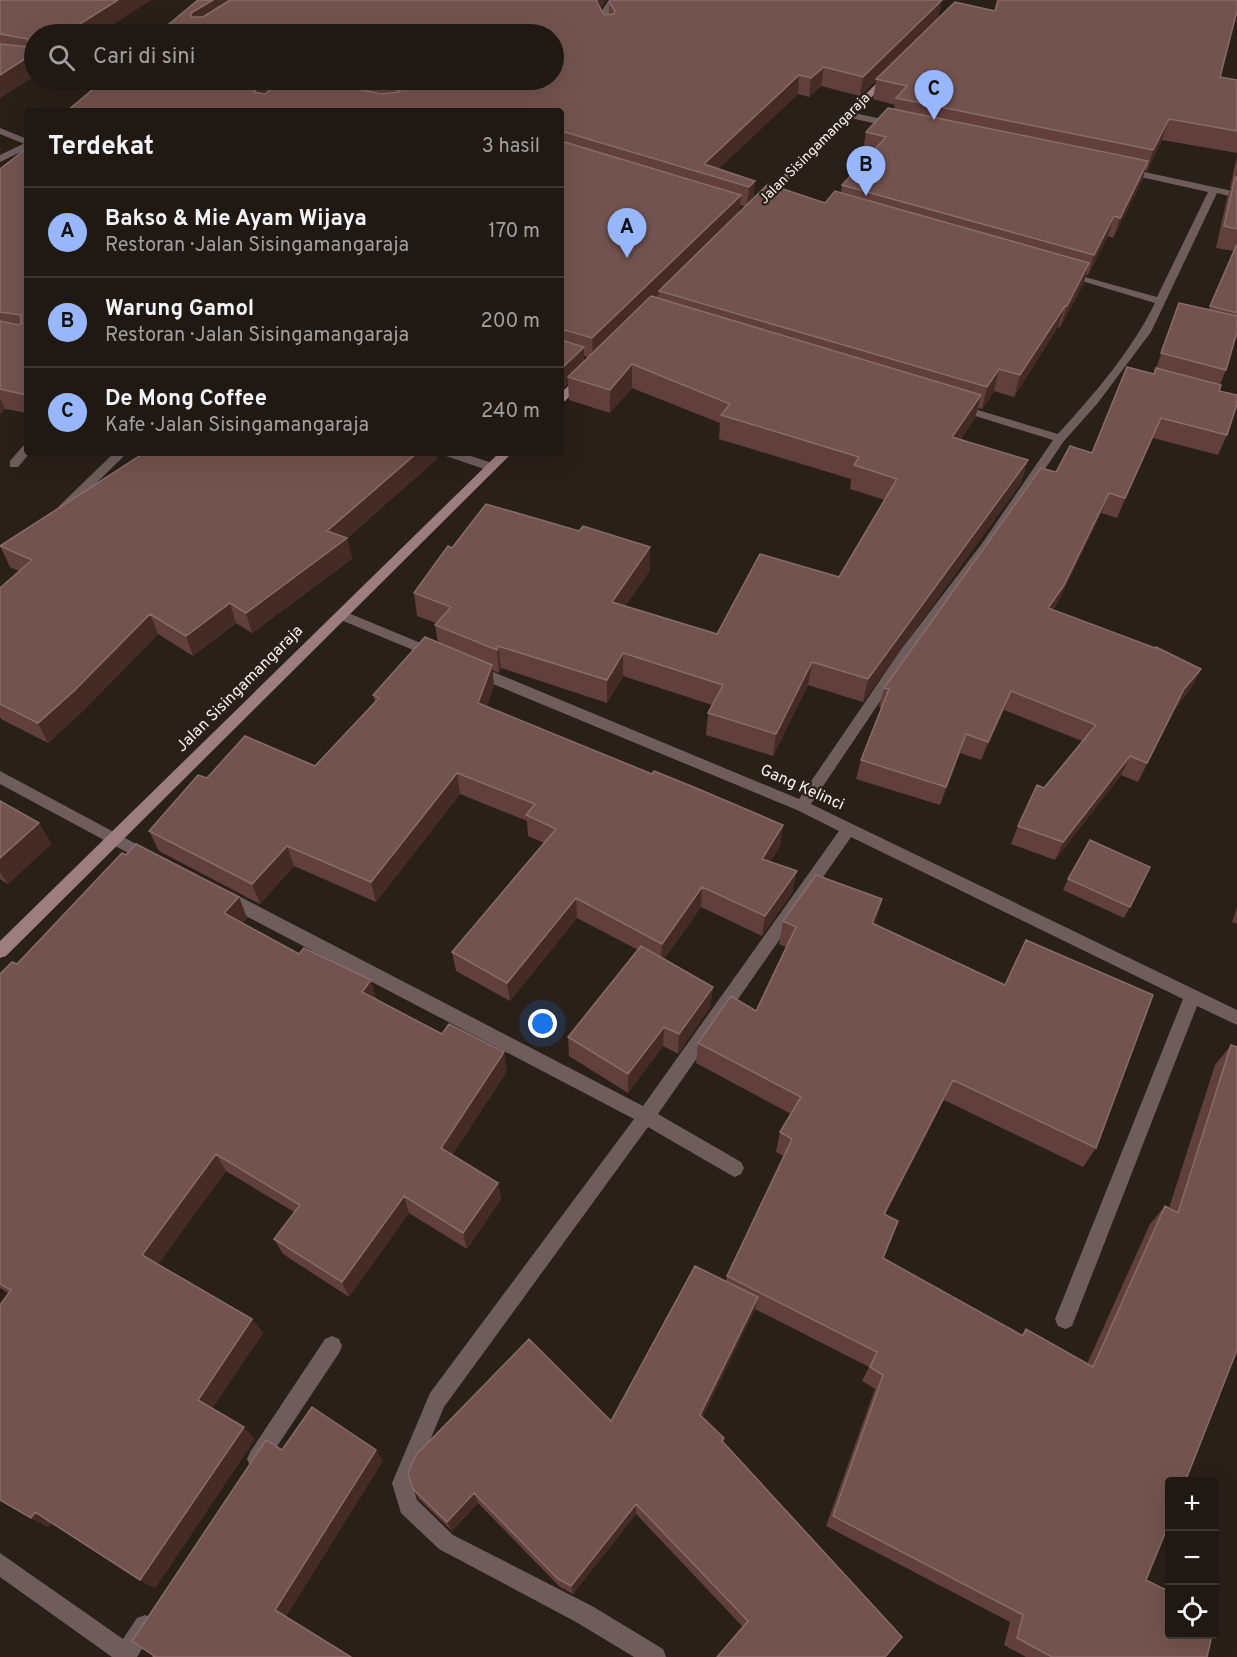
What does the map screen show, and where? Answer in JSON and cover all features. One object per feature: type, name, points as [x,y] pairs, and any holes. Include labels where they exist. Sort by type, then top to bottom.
[{"type":"main road","name":"Jalan Sisingamangaraja","points":[[757,206],[778,192],[849,115],[899,66]]},
{"type":"main road","points":[[564,396],[595,365]]},
{"type":"main road","name":"Jalan Sisingamangaraja","points":[[0,951],[503,456]]},
{"type":"street","points":[[609,31],[603,21],[606,10],[613,0]]},
{"type":"street","points":[[849,115],[908,127]]},
{"type":"street","points":[[0,131],[24,143]]},
{"type":"street","points":[[0,159],[24,146]]},
{"type":"street","points":[[1120,170],[1237,195]]},
{"type":"street","points":[[802,806],[898,663],[987,545],[1060,438],[1122,375],[1146,332],[1214,189]]},
{"type":"street","points":[[1060,273],[1160,301]]},
{"type":"street","points":[[946,404],[1060,438]]},
{"type":"street","points":[[14,464],[24,452]]},
{"type":"street","points":[[51,518],[69,505],[119,456]]},
{"type":"street","points":[[458,456],[491,468]]},
{"type":"street","name":"Gang Kelinci","points":[[341,615],[802,806],[1237,1018]]},
{"type":"street","points":[[0,777],[167,867]]},
{"type":"street","points":[[655,1657],[584,1614],[446,1542],[408,1506],[402,1484],[437,1400],[646,1116],[848,829]]},
{"type":"street","points":[[209,889],[646,1116],[735,1168]]},
{"type":"street","points":[[1065,1319],[1192,997]]},
{"type":"street","points":[[246,1475],[332,1346]]},
{"type":"street","points":[[0,1564],[125,1656],[153,1614]]},
{"type":"building","points":[[0,0],[118,0],[80,24],[24,24],[24,38],[0,34]]},
{"type":"building","points":[[198,0],[213,0],[191,13],[191,17],[203,17],[230,0],[597,0],[604,15],[614,14],[610,0],[942,0],[863,77],[824,67],[811,78],[799,75],[704,164],[755,181],[749,187],[564,132],[564,108],[71,108],[92,90],[256,90],[254,92],[265,94],[270,90],[363,90],[381,94],[400,92],[398,90],[564,90],[564,24],[169,24]]},
{"type":"building","points":[[998,0],[1237,0],[1237,11],[1220,77],[1237,80],[1237,131],[1169,119],[1153,150],[896,98],[907,86],[876,79],[955,2],[995,11]]},
{"type":"building","points":[[0,44],[24,46],[24,59],[0,75]]},
{"type":"building","points":[[888,108],[1148,161],[1120,218],[1114,216],[1094,255],[842,185],[886,137],[866,132]]},
{"type":"building","points":[[564,142],[741,195],[592,338],[564,330]]},
{"type":"building","points":[[24,150],[24,394],[0,389],[0,321],[18,325],[21,323],[21,315],[0,312],[0,169]]},
{"type":"building","points":[[1235,177],[1237,177],[1237,229],[1224,226]]},
{"type":"building","points":[[768,184],[825,203],[835,191],[1089,263],[1067,306],[1020,375],[999,369],[987,387],[659,291]]},
{"type":"building","points":[[1237,244],[1237,313],[1210,306]]},
{"type":"building","points":[[651,296],[981,395],[952,437],[1028,460],[868,679],[812,662],[776,734],[708,713],[723,685],[623,653],[607,680],[498,646],[497,650],[435,625],[451,607],[414,593],[448,546],[452,548],[486,504],[579,531],[583,526],[650,547],[612,602],[717,634],[760,554],[839,577],[897,479],[854,465],[859,457],[721,415],[730,404],[632,364],[610,390],[568,377]]},
{"type":"building","points":[[1179,303],[1237,316],[1237,332],[1226,370],[1161,353]]},
{"type":"building","points":[[564,341],[584,347],[564,366]]},
{"type":"building","points":[[1127,367],[1154,374],[1156,368],[1221,385],[1219,391],[1237,395],[1237,404],[1227,435],[1161,418],[1125,498],[1109,493],[1064,585],[1048,608],[1156,647],[1201,669],[1184,689],[1147,763],[1130,756],[1063,842],[1018,826],[1037,785],[1044,788],[1096,725],[1011,691],[988,742],[966,734],[946,787],[861,760],[889,689],[884,688],[1041,468],[1056,472],[1070,446],[1092,453]]},
{"type":"building","points":[[139,456],[414,456],[327,531],[347,538],[246,613],[230,603],[186,636],[150,614],[74,691],[38,723],[0,704],[0,588],[32,560],[0,546]]},
{"type":"building","points":[[425,637],[492,665],[478,703],[652,774],[654,771],[783,825],[762,859],[797,871],[765,916],[702,887],[662,944],[576,898],[507,983],[452,952],[556,829],[526,815],[535,804],[457,773],[371,882],[287,846],[252,884],[149,831],[198,775],[207,778],[245,736],[315,766],[379,698],[373,695]]},
{"type":"building","points":[[0,801],[39,823],[0,858]]},
{"type":"building","points":[[1090,840],[1150,867],[1130,907],[1068,879]]},
{"type":"building","points":[[136,844],[239,897],[224,913],[299,954],[304,948],[371,980],[362,992],[442,1034],[449,1024],[504,1052],[441,1148],[498,1183],[463,1233],[404,1196],[342,1282],[274,1239],[300,1205],[216,1154],[142,1255],[252,1319],[198,1400],[244,1427],[140,1580],[35,1512],[31,1518],[0,1500],[0,1305],[11,1290],[0,1284],[0,974],[12,962],[17,964],[122,853],[126,855]]},
{"type":"building","points":[[816,875],[882,899],[872,923],[1005,985],[1026,940],[1153,995],[1096,1148],[953,1080],[884,1214],[898,1221],[883,1258],[1023,1336],[1026,1329],[1093,1367],[1165,1206],[1178,1213],[1231,1045],[1237,1047],[1237,1350],[1187,1477],[1165,1477],[1165,1533],[1146,1580],[1165,1590],[1165,1639],[1211,1639],[1207,1657],[1052,1657],[1017,1638],[1023,1615],[833,1516],[883,1375],[870,1367],[877,1352],[727,1276],[792,1139],[780,1132],[801,1097],[698,1043],[731,996],[756,1011],[796,927],[783,921]]},
{"type":"building","points":[[641,946],[713,987],[679,1034],[664,1027],[628,1074],[568,1037]]},
{"type":"building","points":[[695,1266],[758,1297],[700,1415],[724,1438],[722,1441],[902,1637],[885,1657],[717,1657],[748,1621],[636,1504],[571,1586],[558,1579],[474,1493],[447,1522],[413,1489],[408,1473],[416,1455],[529,1339],[611,1421]]},
{"type":"building","points":[[312,1407],[376,1450],[275,1610],[351,1657],[153,1657],[132,1641],[266,1440],[282,1450]]},
{"type":"place","name":"De Mong Coffee","points":[[934,120]]},
{"type":"place","name":"Warung Gamol","points":[[866,196]]},
{"type":"place","name":"Bakso & Mie Ayam Wijaya","points":[[627,258]]}]
